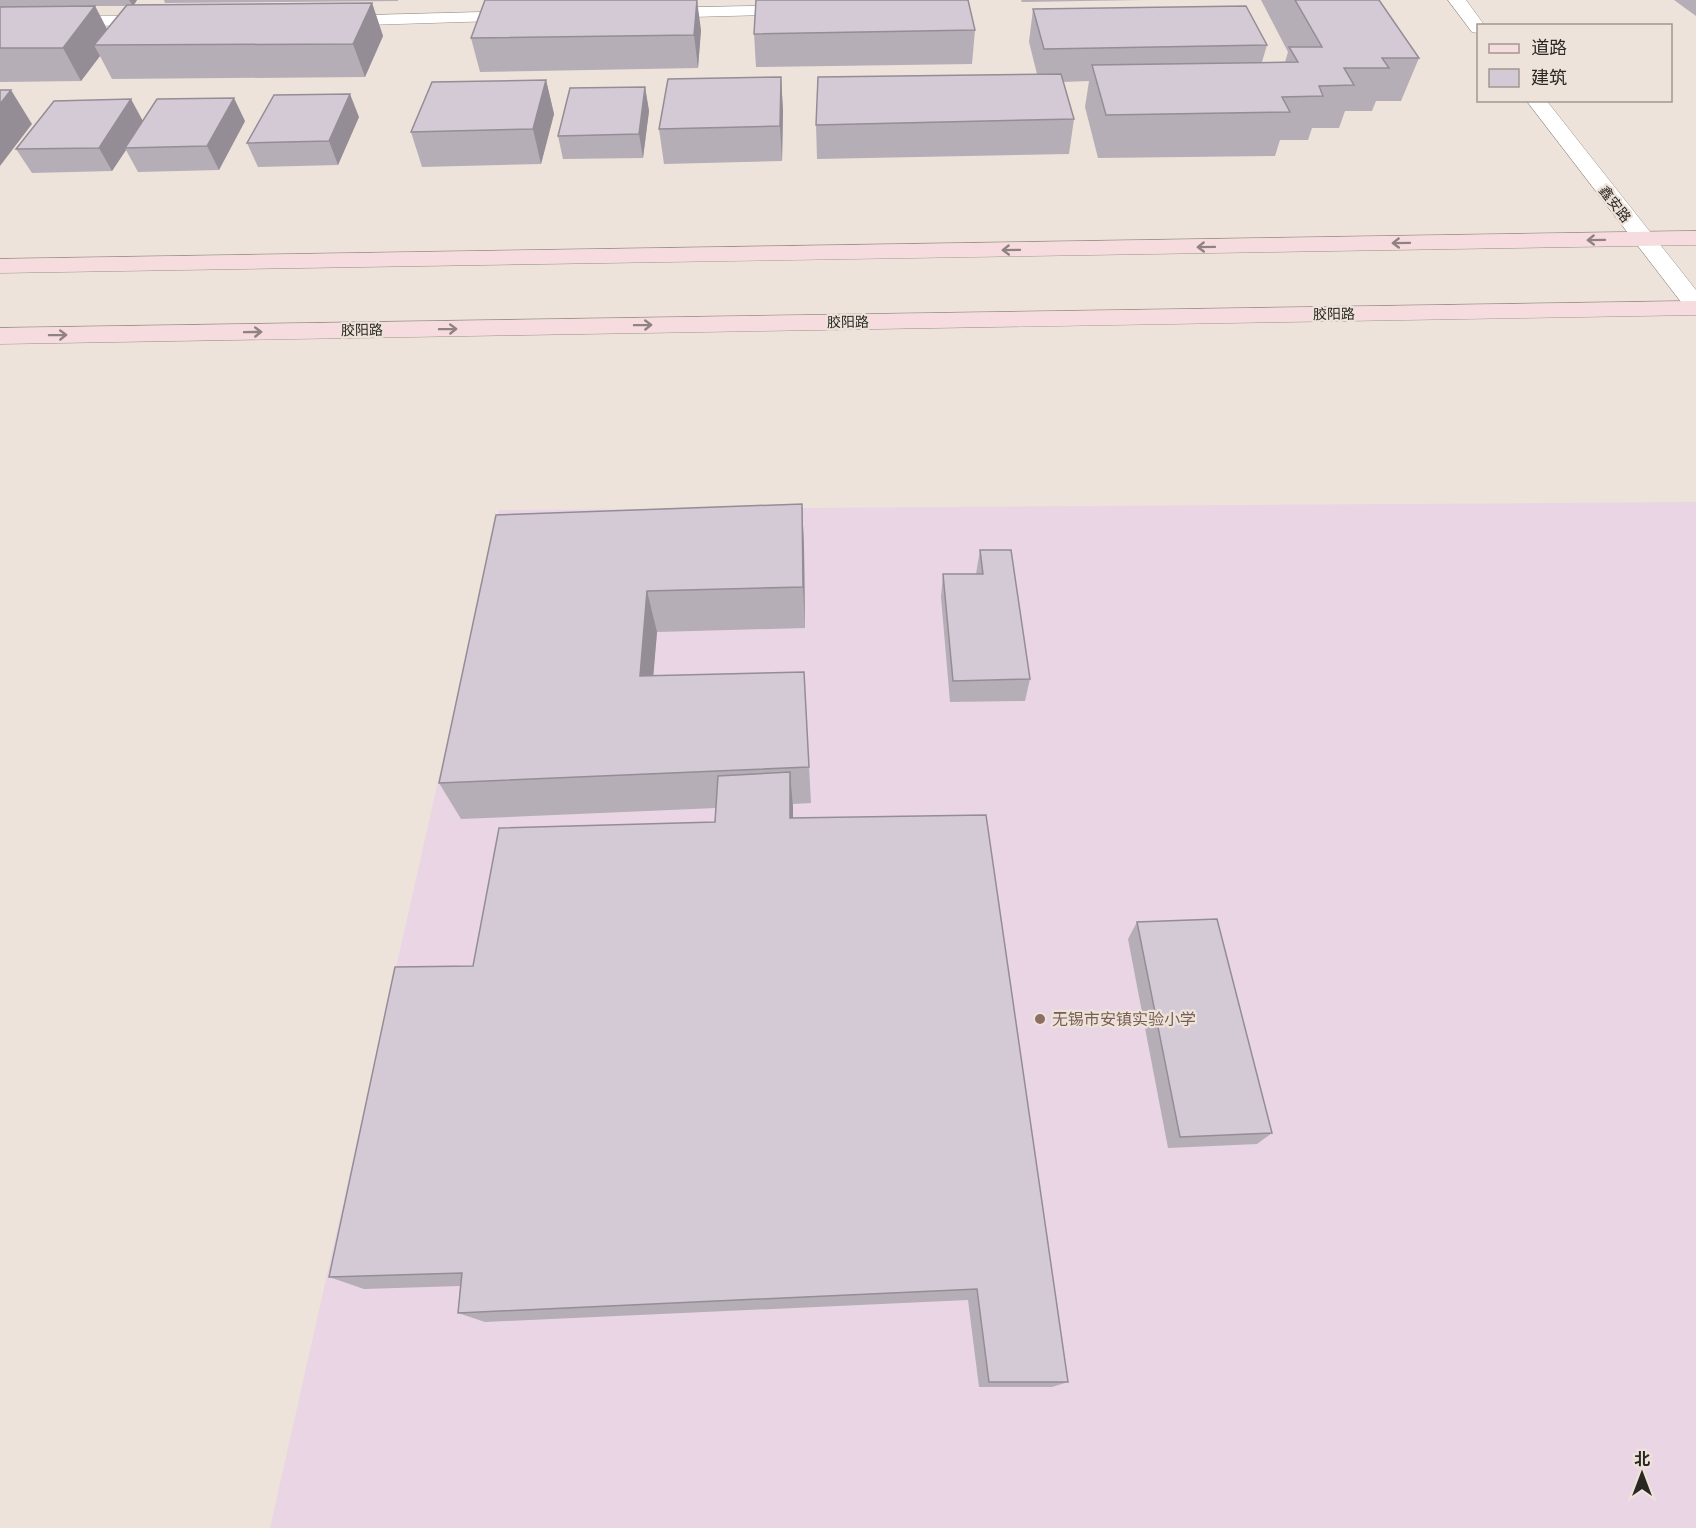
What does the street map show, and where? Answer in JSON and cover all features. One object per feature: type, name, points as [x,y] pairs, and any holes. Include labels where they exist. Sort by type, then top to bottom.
[{"type":"main road","points":[[0,266],[1696,238]]},
{"type":"main road","name":"胶阳路","points":[[0,336],[1696,307]]},
{"type":"street","points":[[1457,0],[1477,25]]},
{"type":"street","points":[[642,14],[820,9]]},
{"type":"street","points":[[320,21],[546,16]]},
{"type":"street","points":[[0,20],[178,21]]},
{"type":"street","name":"鑫安路","points":[[1537,102],[1696,307]]},
{"type":"shaded area","name":"无锡市安镇实验小学","points":[[1696,502],[1696,1528],[270,1528],[499,510]]},
{"type":"building","points":[[485,0],[697,0],[694,35],[471,38]]},
{"type":"building","points":[[756,0],[968,0],[975,30],[754,34]]},
{"type":"building","points":[[1295,0],[1379,0],[1419,58],[1382,58],[1389,68],[1344,68],[1354,85],[1319,86],[1323,96],[1282,97],[1290,112],[1106,115],[1092,65],[1298,62],[1289,47],[1322,47]]},
{"type":"building","points":[[372,3],[353,44],[94,45],[127,5]]},
{"type":"building","points":[[95,6],[63,48],[0,48],[0,7]]},
{"type":"building","points":[[1246,6],[1267,45],[1044,49],[1033,9]]},
{"type":"building","points":[[1061,74],[1074,119],[816,125],[818,77]]},
{"type":"building","points":[[781,77],[780,126],[659,129],[668,79]]},
{"type":"building","points":[[546,80],[533,129],[411,132],[432,82]]},
{"type":"building","points":[[645,87],[639,134],[558,136],[570,88]]},
{"type":"building","points":[[0,90],[11,90],[0,104]]},
{"type":"building","points":[[350,94],[329,141],[247,143],[274,95]]},
{"type":"building","points":[[234,98],[207,146],[125,148],[157,99]]},
{"type":"building","points":[[131,99],[99,148],[16,149],[54,101]]},
{"type":"building","points":[[802,504],[803,587],[647,591],[640,676],[804,672],[809,767],[439,783],[496,515]]},
{"type":"building","points":[[980,550],[1011,550],[1030,679],[953,681],[943,574],[983,574]]},
{"type":"building","points":[[790,772],[790,818],[986,815],[1068,1382],[989,1382],[977,1289],[458,1313],[462,1273],[329,1277],[395,967],[473,966],[499,828],[715,822],[718,776]]},
{"type":"building","points":[[1217,919],[1272,1133],[1180,1137],[1137,922]]},
{"type":"place","name":"无锡市安镇实验小学","points":[[1040,1019]]}]
